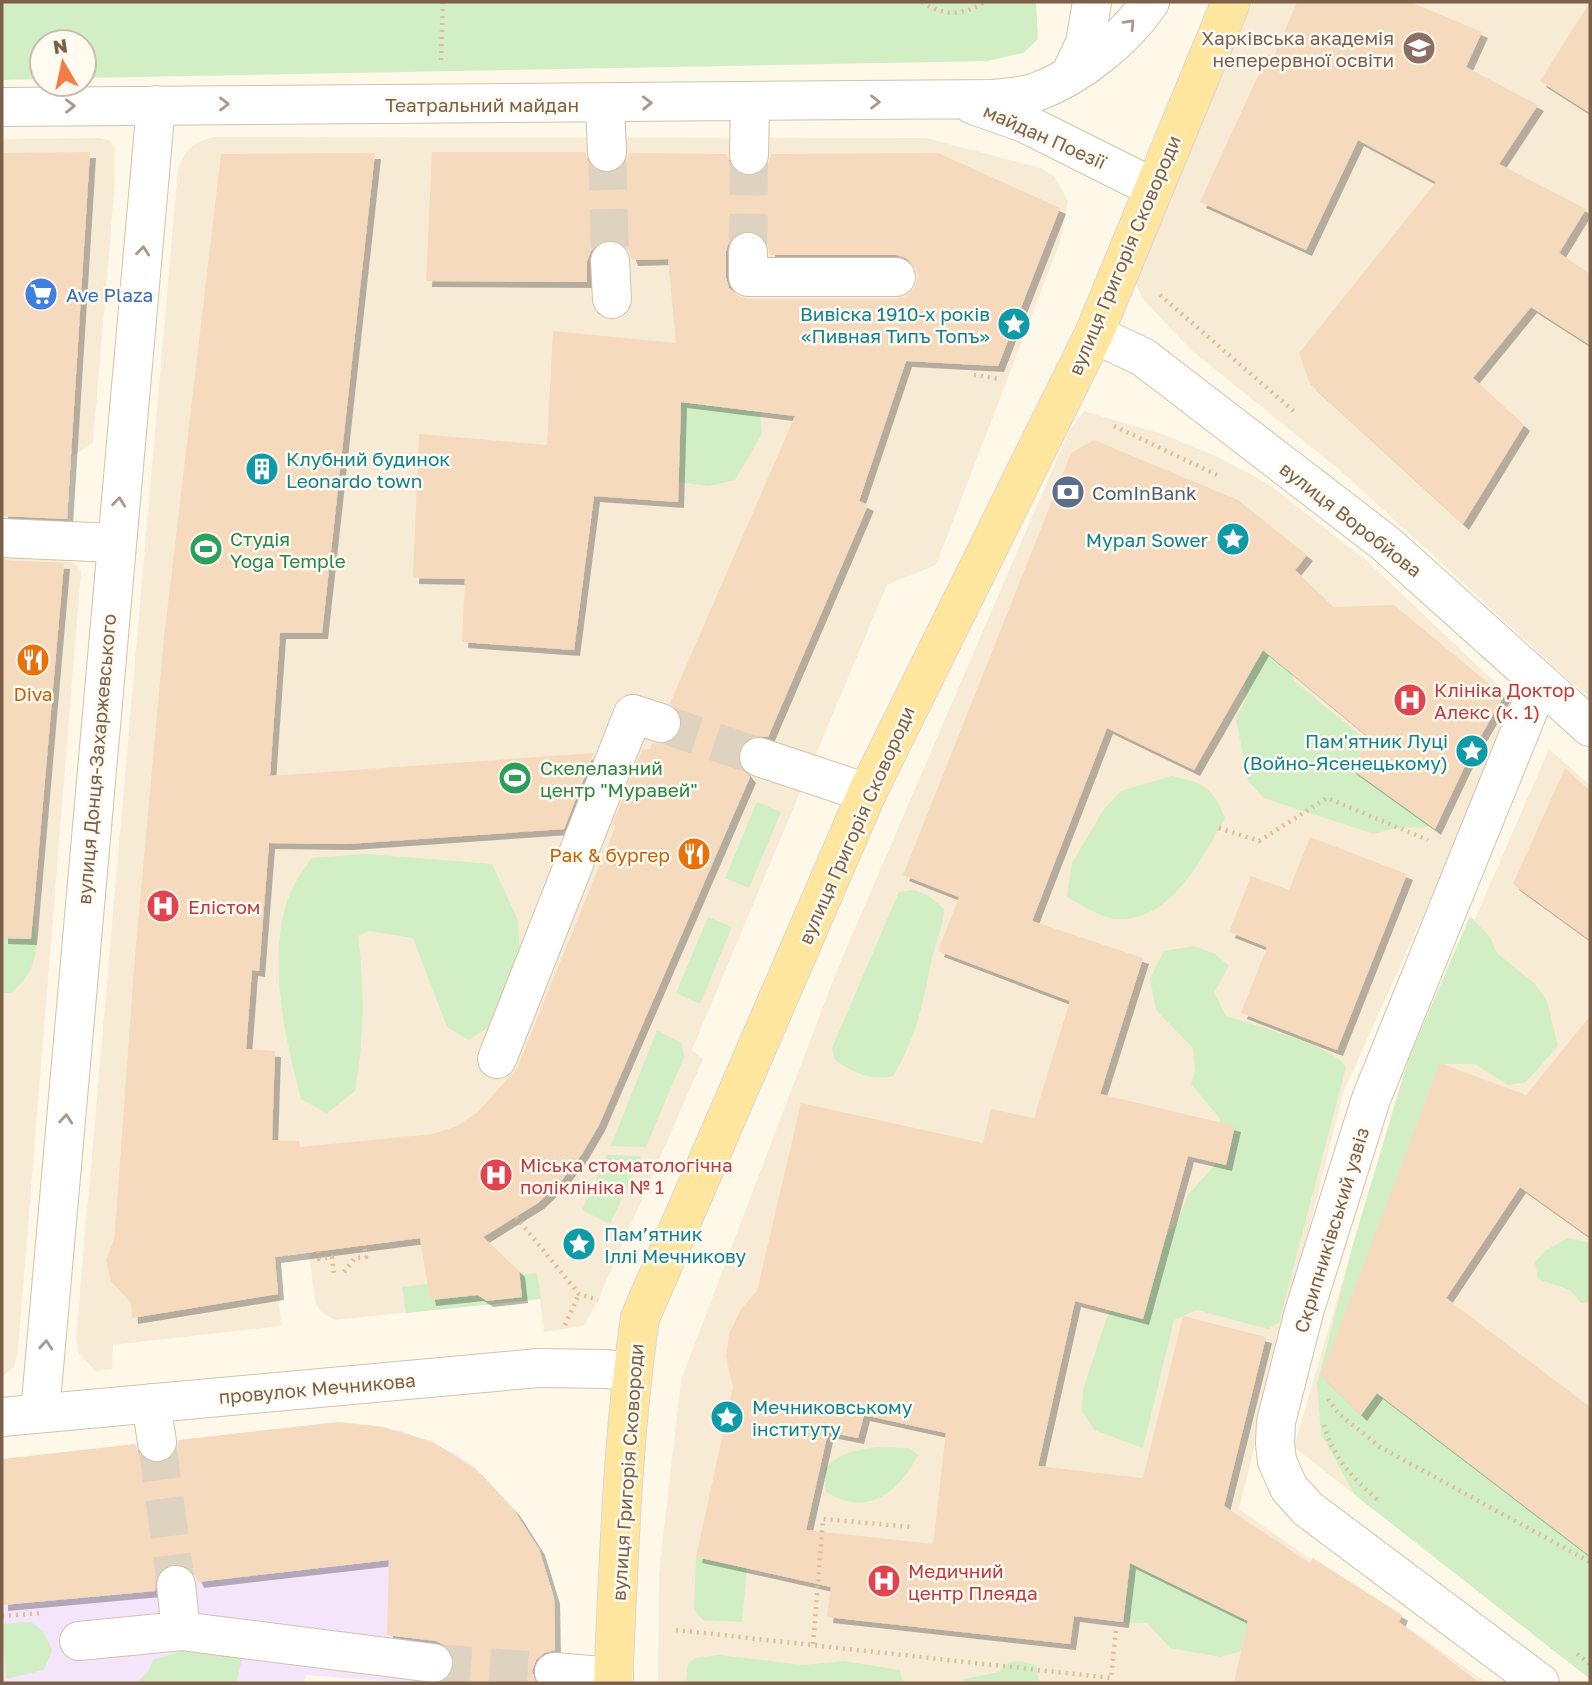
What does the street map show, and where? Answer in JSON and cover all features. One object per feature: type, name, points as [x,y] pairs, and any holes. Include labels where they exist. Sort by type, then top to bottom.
[{"type":"main road","name":"вулиця Григорія Сковороди","points":[[614,1680],[632,1373],[640,1318],[867,793],[1094,334],[1231,2]]},
{"type":"street","points":[[1070,75],[1085,43],[1092,2]]},
{"type":"street","name":"майдан Поезії","points":[[961,102],[1035,93],[1070,75],[1115,41],[1150,2]]},
{"type":"street","points":[[749,155],[750,102]]},
{"type":"street","name":"Театральний майдан","points":[[2,107],[961,102]]},
{"type":"street","name":"майдан Поезії","points":[[961,102],[1024,123],[1154,188]]},
{"type":"street","points":[[605,104],[607,152]]},
{"type":"street","name":"вулиця Донця-Захаржевського","points":[[40,1413],[115,543],[156,105]]},
{"type":"street","points":[[748,252],[748,277],[896,277]]},
{"type":"street","points":[[610,261],[612,299]]},
{"type":"street","name":"вулиця Воробйова","points":[[1094,334],[1143,357],[1385,542],[1590,727]]},
{"type":"street","points":[[2,538],[115,543]]},
{"type":"street","name":"Скрипниківський узвіз","points":[[1540,1683],[1308,1509],[1289,1488],[1278,1461],[1275,1443],[1276,1422],[1304,1312],[1371,1099],[1530,701],[1541,682]]},
{"type":"street","points":[[498,1059],[633,715],[661,723]]},
{"type":"street","points":[[759,757],[867,793]]},
{"type":"street","name":"провулок Мечникова","points":[[2,1417],[538,1368],[607,1369],[632,1373]]},
{"type":"street","points":[[151,1404],[157,1442]]},
{"type":"street","points":[[176,1585],[181,1631]]},
{"type":"street","points":[[79,1641],[181,1631],[433,1663]]},
{"type":"street","points":[[554,1672],[614,1680]]},
{"type":"path","points":[[439,104],[443,2]]},
{"type":"path","points":[[922,2],[950,13],[975,8],[984,2]]},
{"type":"path","points":[[974,375],[1001,379]]},
{"type":"path","points":[[1219,828],[1259,841],[1326,798],[1434,843]]},
{"type":"path","points":[[516,1217],[579,1294],[598,1300]]},
{"type":"path","points":[[344,1272],[355,1258],[366,1257],[364,1245]]},
{"type":"path","points":[[318,1251],[319,1259],[332,1257],[334,1274]]},
{"type":"path","points":[[564,1329],[579,1294]]},
{"type":"path","points":[[1324,1394],[1338,1413],[1380,1447],[1590,1562]]},
{"type":"path","points":[[1320,1414],[1329,1445],[1346,1472],[1380,1502]]},
{"type":"path","points":[[813,1644],[823,1519],[912,1527]]},
{"type":"path","points":[[2,1616],[42,1613]]},
{"type":"path","points":[[676,1630],[1111,1678],[1116,1629]]},
{"type":"path","points":[[1573,1650],[1590,1664]]},
{"type":"shaded area","points":[[1253,2],[1590,2],[1590,699],[1341,471],[1191,350],[1142,298],[1135,280],[1136,270]]},
{"type":"shaded area","points":[[213,137],[926,138],[1041,168],[1055,177],[1068,201],[1060,242],[936,565],[887,585],[692,1050],[703,1059],[598,1300],[584,1326],[544,1332],[540,1299],[335,1320],[321,1312],[315,1302],[309,1252],[276,1257],[281,1326],[113,1345],[112,1369],[95,1371],[79,1353],[76,1338],[178,168],[186,152],[198,142]]},
{"type":"shaded area","points":[[100,138],[111,141],[115,150],[115,181],[93,443],[71,457],[64,561],[75,563],[81,571],[18,1350],[14,1367],[2,1377],[2,139]]},
{"type":"shaded area","points":[[1084,411],[1165,435],[1218,457],[1267,483],[1367,561],[1518,704],[1343,1093],[1239,1509],[1487,1683],[658,1683],[659,1573],[681,1380],[837,970],[1069,431]]},
{"type":"shaded area","points":[[1549,749],[1590,785],[1590,1679],[1294,1447],[1369,1190],[1446,985]]},
{"type":"shaded area","points":[[338,1422],[401,1431],[456,1454],[476,1469],[525,1524],[539,1549],[554,1598],[552,1683],[413,1683],[306,1675],[304,1683],[2,1683],[2,1460]]},
{"type":"green space","points":[[2,2],[1036,2],[1038,39],[1023,53],[987,61],[98,78],[98,28],[28,28],[28,79],[2,80]]},
{"type":"green space","points":[[681,402],[760,412],[762,434],[735,480],[708,486],[679,482]]},
{"type":"green space","points":[[1175,600],[1288,652],[1294,681],[1416,781],[1433,810],[1428,827],[1395,828],[1374,834],[1264,798],[1248,781],[1236,719],[1244,703],[1246,669]]},
{"type":"green space","points":[[1171,776],[1205,787],[1225,818],[1183,885],[1153,910],[1136,917],[1110,918],[1067,897],[1072,863],[1104,809],[1121,791]]},
{"type":"green space","points":[[757,802],[781,812],[749,888],[725,878]]},
{"type":"green space","points":[[366,854],[492,864],[518,920],[521,981],[498,1021],[469,1040],[447,1027],[413,938],[369,931],[358,936],[362,1014],[355,1091],[327,1113],[301,1099],[280,995],[279,941],[283,915],[291,891],[311,858]]},
{"type":"green space","points":[[914,890],[929,896],[944,909],[918,1020],[908,1048],[893,1076],[863,1075],[835,1060],[832,1048],[899,892]]},
{"type":"green space","points":[[2,908],[32,915],[36,938],[32,966],[11,993],[2,993]]},
{"type":"green space","points":[[1470,916],[1490,937],[1497,953],[1535,984],[1547,1001],[1558,1046],[1526,1082],[1508,1085],[1475,1064],[1440,1064],[1322,1376],[1361,1415],[1377,1393],[1590,1554],[1590,1679],[1355,1495],[1321,1434],[1317,1384],[1354,1241],[1408,1060]]},
{"type":"green space","points":[[708,917],[732,927],[700,1004],[676,993]]},
{"type":"green space","points":[[1194,946],[1215,954],[1229,966],[1214,993],[1226,1016],[1309,1044],[1338,1059],[1346,1067],[1279,1322],[1268,1329],[1197,1310],[1174,1320],[1143,1448],[1094,1430],[1082,1411],[1083,1390],[1119,1290],[1177,1223],[1188,1195],[1220,1159],[1224,1139],[1219,1117],[1191,1084],[1195,1071],[1193,1048],[1156,1010],[1150,978],[1164,951]]},
{"type":"green space","points":[[657,1030],[682,1044],[684,1057],[646,1147],[611,1146]]},
{"type":"green space","points":[[607,1155],[642,1156],[610,1224],[582,1210]]},
{"type":"green space","points":[[1569,1238],[1590,1243],[1590,1302],[1581,1303],[1570,1290],[1538,1279],[1535,1262],[1546,1250]]},
{"type":"green space","points":[[537,1273],[541,1299],[406,1313],[402,1287],[428,1284],[430,1300],[454,1298],[476,1280],[478,1295],[500,1300],[521,1292],[520,1275]]},
{"type":"green space","points":[[877,1447],[909,1448],[918,1455],[892,1490],[869,1501],[855,1502],[826,1492],[824,1470],[830,1464],[848,1453]]},
{"type":"green space","points":[[1133,1540],[1163,1579],[1248,1621],[1241,1651],[1220,1657],[1170,1648],[1147,1623],[1122,1622],[1112,1602]]},
{"type":"green space","points":[[696,1557],[747,1568],[742,1622],[703,1620],[694,1610]]},
{"type":"green space","points":[[31,1622],[43,1631],[52,1650],[44,1670],[6,1679],[2,1624]]},
{"type":"green space","points":[[188,1649],[243,1655],[236,1683],[136,1683],[148,1672],[153,1660]]},
{"type":"green space","points":[[719,1655],[803,1665],[844,1661],[900,1670],[903,1683],[686,1683],[688,1664],[695,1658]]},
{"type":"green space","points":[[1022,1661],[1036,1666],[1039,1683],[963,1683],[964,1679],[999,1672],[1009,1662]]},
{"type":"building","points":[[1297,2],[1410,2],[1482,32],[1466,67],[1538,105],[1499,164],[1586,209],[1559,253],[1590,274],[1590,345],[1531,307],[1473,378],[1524,425],[1463,524],[1310,384],[1299,353],[1436,182],[1358,140],[1306,250],[1200,202],[1268,54],[1274,56]]},
{"type":"building","points":[[1590,2],[1590,113],[1540,81]]},
{"type":"building","name":"Ave Plaza","points":[[90,152],[67,519],[2,516],[2,153]]},
{"type":"building","points":[[432,152],[585,152],[589,164],[596,171],[607,174],[619,170],[626,163],[629,153],[727,154],[730,165],[737,173],[749,177],[759,174],[767,167],[771,154],[938,153],[1060,208],[998,366],[906,361],[859,501],[868,505],[768,737],[754,736],[744,741],[739,749],[738,762],[750,777],[599,1125],[562,1180],[538,1203],[483,1237],[519,1271],[522,1297],[487,1301],[478,1295],[430,1300],[420,1238],[275,1257],[278,1294],[132,1318],[131,1303],[111,1281],[106,1260],[114,1240],[134,968],[164,638],[221,154],[375,153],[322,633],[280,633],[270,776],[594,753],[564,829],[347,844],[269,843],[259,971],[252,970],[246,1049],[275,1051],[272,1140],[299,1141],[300,1147],[433,1134],[457,1126],[479,1111],[517,1068],[616,825],[612,826],[642,750],[650,749],[652,743],[666,744],[675,740],[682,730],[682,718],[670,703],[795,416],[681,402],[678,502],[594,496],[574,650],[462,642],[465,579],[413,578],[419,434],[547,445],[553,331],[676,343],[668,259],[632,260],[628,249],[619,241],[608,239],[599,242],[591,251],[587,261],[587,282],[426,281]],"holes":[[[749,230],[758,233],[767,241],[770,255],[896,255],[906,258],[915,267],[918,276],[915,287],[907,296],[896,299],[748,299],[738,296],[729,288],[726,278],[726,251],[729,242],[737,233]]]},
{"type":"building","points":[[1094,440],[1238,500],[1307,555],[1295,570],[1333,607],[1394,605],[1504,696],[1472,751],[1435,829],[1350,768],[1371,739],[1263,650],[1194,770],[1107,728],[1032,921],[1143,958],[1100,1094],[1235,1126],[1226,1165],[1188,1156],[1143,1319],[1075,1301],[1038,1466],[1143,1478],[1183,1316],[1266,1337],[1224,1506],[1310,1563],[1313,1558],[1402,1615],[1399,1622],[1480,1683],[1234,1683],[1248,1621],[1130,1563],[1123,1622],[1074,1616],[1070,1644],[827,1617],[831,1587],[696,1557],[733,1387],[726,1357],[729,1334],[741,1309],[757,1291],[801,1103],[983,1143],[991,1109],[1034,1118],[1070,1001],[938,951],[959,897],[903,875],[1071,453]],"holes":[[[864,1415],[946,1433],[933,1544],[806,1530],[828,1432],[858,1438]]]},
{"type":"building","points":[[2,560],[64,563],[31,939],[2,938]]},
{"type":"building","points":[[1565,768],[1590,791],[1590,940],[1513,884]]},
{"type":"building","points":[[1310,837],[1407,874],[1337,1050],[1241,1013],[1267,947],[1229,932],[1251,876],[1289,890]]},
{"type":"building","points":[[1590,1016],[1590,1237],[1520,1187],[1446,1298],[1590,1407],[1590,1556],[1377,1393],[1361,1415],[1321,1376],[1440,1063],[1526,1095]]},
{"type":"building","points":[[339,1422],[384,1427],[433,1442],[476,1469],[514,1510],[539,1549],[554,1598],[555,1650],[544,1653],[536,1660],[532,1671],[536,1683],[441,1683],[450,1677],[455,1666],[453,1655],[447,1646],[436,1641],[387,1635],[389,1560],[198,1582],[194,1573],[185,1565],[173,1563],[164,1567],[156,1576],[155,1591],[2,1605],[2,1459],[135,1444],[140,1456],[148,1462],[160,1464],[171,1459],[177,1451],[179,1440]]},
{"type":"tunnel","points":[[607,152],[610,261]]},
{"type":"tunnel","points":[[748,252],[749,155]]},
{"type":"tunnel","points":[[661,723],[759,757]]},
{"type":"tunnel","points":[[157,1442],[176,1585]]},
{"type":"tunnel","points":[[433,1663],[554,1672]]},
{"type":"place","name":"Харківська академія неперервної освіти","points":[[1419,48]]},
{"type":"place","name":"Ave Plaza","points":[[41,294]]},
{"type":"place","name":"Вивіска 1910-х років «Пивная Типъ Топъ»","points":[[1014,324]]},
{"type":"place","name":"Клубний будинок Leonardo town","points":[[262,469]]},
{"type":"place","name":"ComInBank","points":[[1068,492]]},
{"type":"place","name":"Мурал Sower","points":[[1233,539]]},
{"type":"place","name":"Студiя Yoga Temple","points":[[206,549]]},
{"type":"place","name":"Diva","points":[[33,660]]},
{"type":"place","name":"Клініка Доктор Алекс (к. 1)","points":[[1410,700]]},
{"type":"place","name":"Пам'ятник Луці (Войно-Ясенецькому)","points":[[1472,751]]},
{"type":"place","name":"Скелелазний центр \"Муравей\"","points":[[515,778]]},
{"type":"place","name":"Рак & бургер","points":[[694,854]]},
{"type":"place","name":"Елістом","points":[[163,906]]},
{"type":"place","name":"Міська стоматологічна поліклініка № 1","points":[[496,1175]]},
{"type":"place","name":"Пам’ятник Іллі Мечникову","points":[[579,1244]]},
{"type":"place","name":"Мечниковському інституту","points":[[727,1417]]},
{"type":"place","name":"Медичний центр Плеяда","points":[[884,1581]]}]
